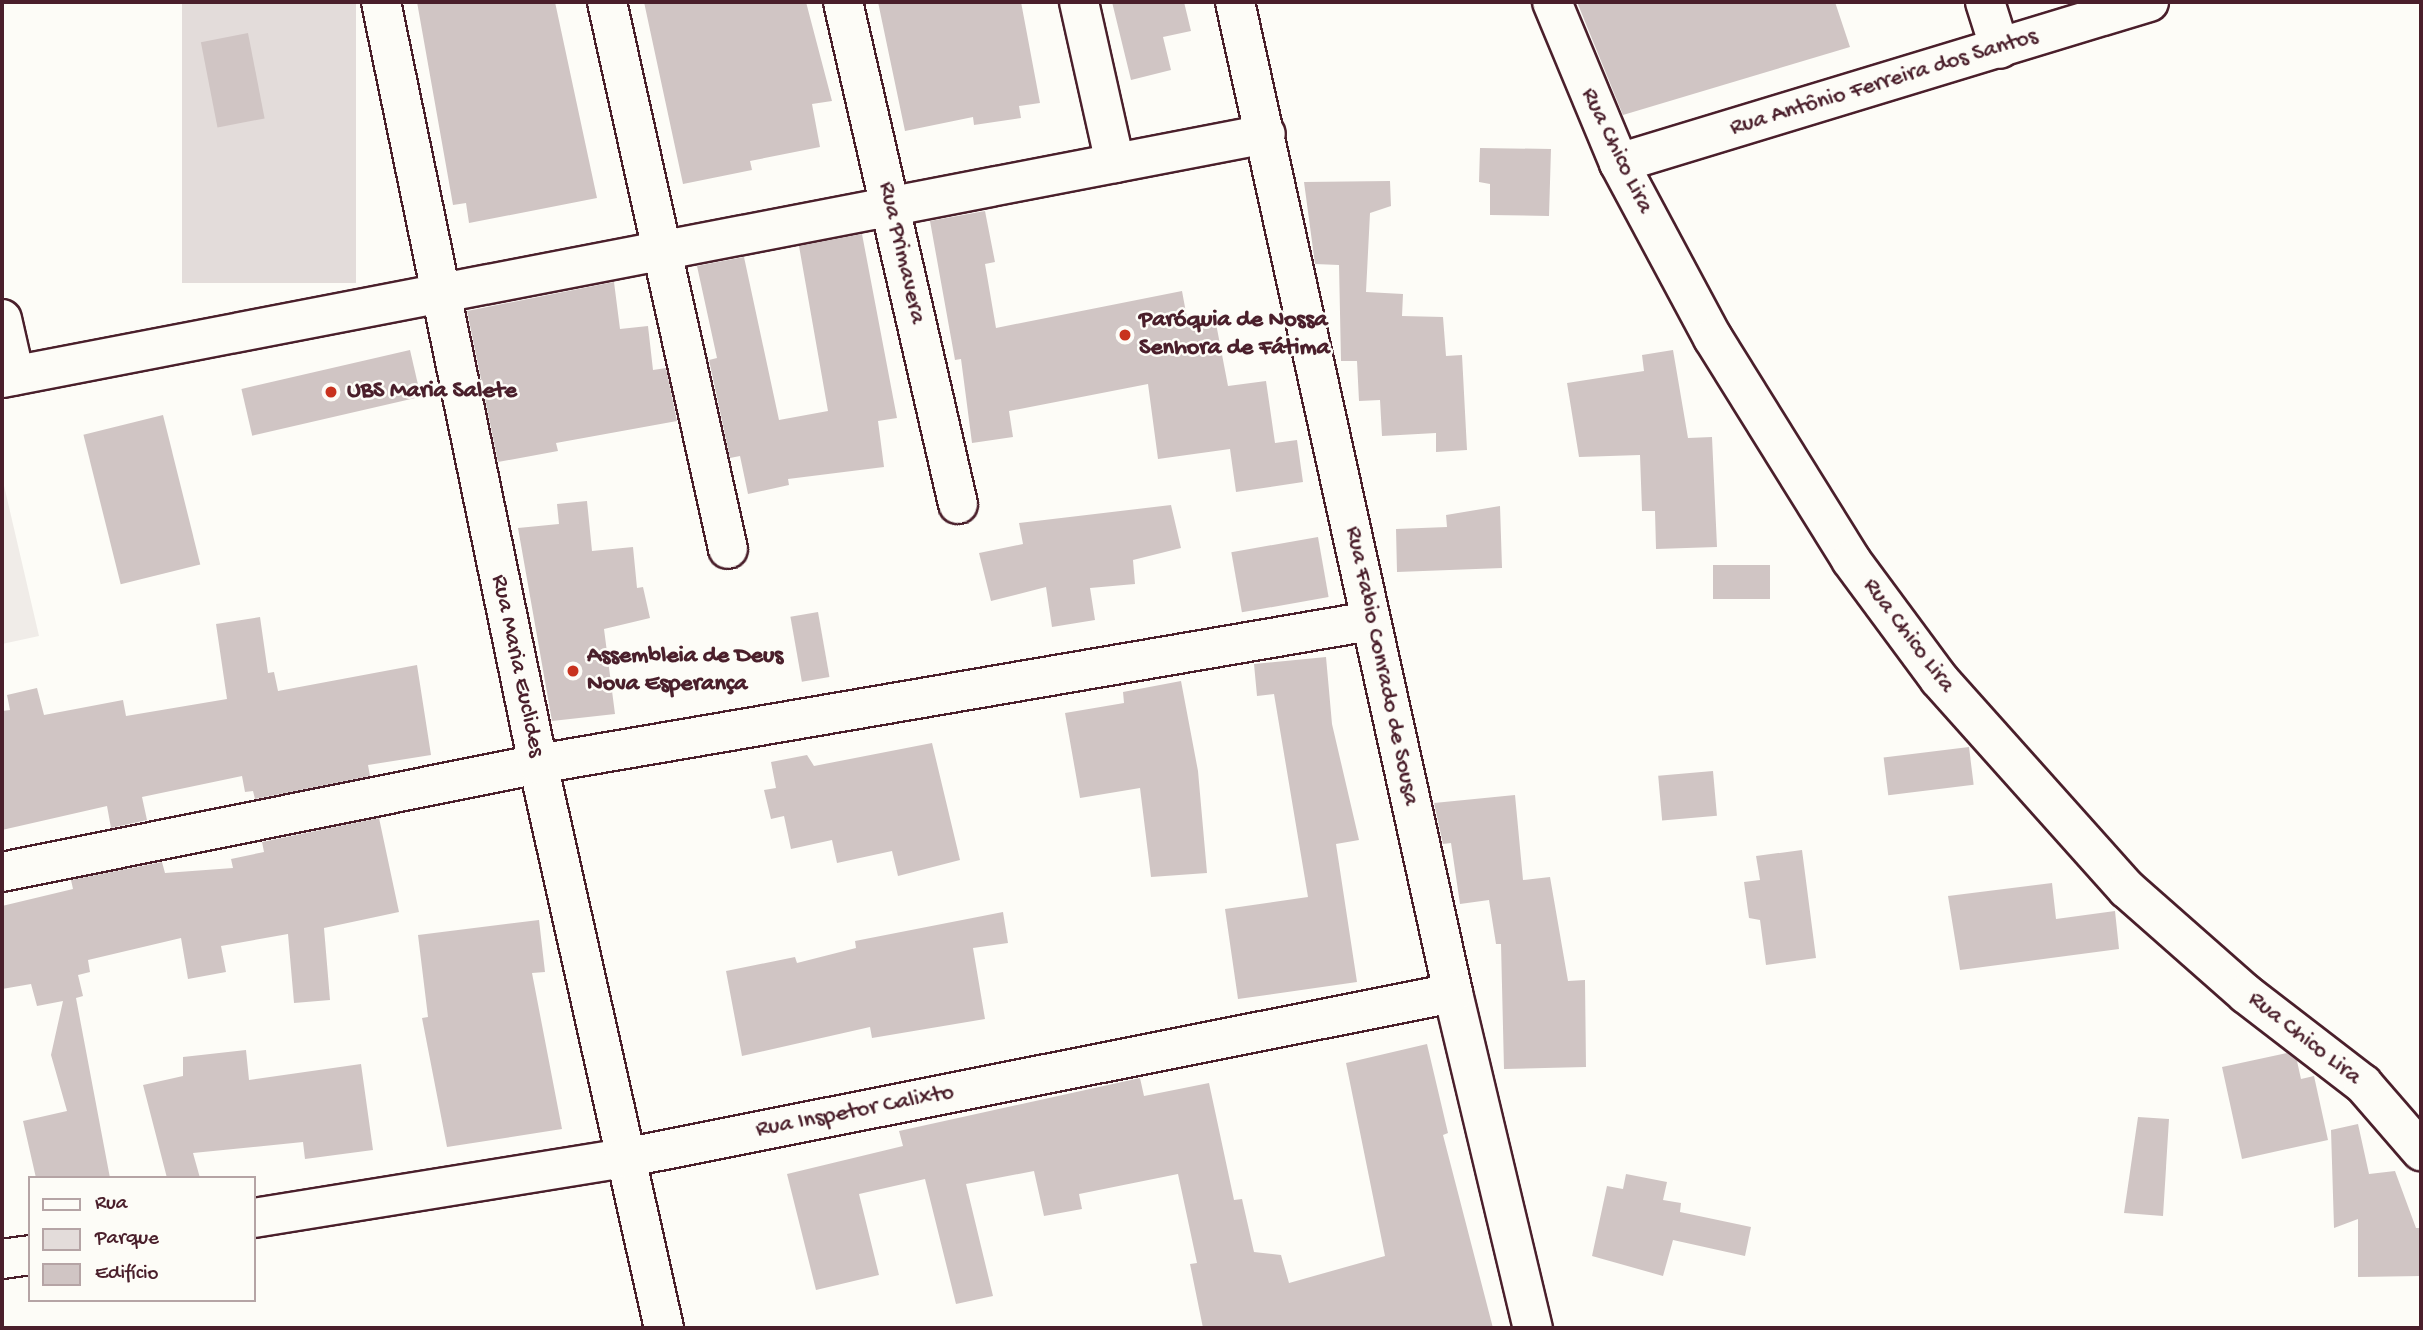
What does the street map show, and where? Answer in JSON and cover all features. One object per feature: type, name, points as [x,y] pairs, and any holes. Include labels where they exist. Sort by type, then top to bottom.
[{"type":"street","name":"Rua Maria Euclides","points":[[381,2],[538,764],[664,1328]]},
{"type":"street","points":[[607,2],[728,549]]},
{"type":"street","name":"Rua Primavera","points":[[843,2],[958,504]]},
{"type":"street","points":[[1079,2],[1115,163]]},
{"type":"street","name":"Rua Fabio Conrado de Sousa","points":[[1235,2],[1453,993],[1533,1328]]},
{"type":"street","name":"Rua Chico Lira","points":[[1552,2],[1619,163],[1772,437],[1851,560],[1939,679],[2127,889],[2246,994],[2363,1084],[2421,1151]]},
{"type":"street","points":[[1985,2],[2000,49]]},
{"type":"street","name":"Rua Antônio Ferreira dos Santos","points":[[1619,163],[2149,2]]},
{"type":"street","points":[[2,319],[8,377],[1266,134]]},
{"type":"street","points":[[2,872],[538,764],[1370,621]]},
{"type":"street","name":"Rua Inspetor Calixto","points":[[256,1218],[624,1158],[1453,993]]},
{"type":"street","points":[[2,1259],[28,1255]]},
{"type":"shaded area","points":[[2,477],[39,636],[2,644]]},
{"type":"green space","points":[[182,2],[356,2],[356,283],[182,283]]},
{"type":"building","points":[[417,2],[555,2],[597,198],[469,223],[466,203],[453,205]]},
{"type":"building","points":[[644,2],[806,2],[832,101],[812,104],[820,147],[750,161],[752,170],[683,184]]},
{"type":"building","points":[[878,2],[1021,2],[1040,103],[1019,106],[1021,118],[974,125],[973,117],[905,131]]},
{"type":"building","points":[[1112,2],[1184,2],[1191,31],[1163,37],[1171,70],[1131,80]]},
{"type":"building","points":[[1577,2],[1835,2],[1850,47],[1623,115]]},
{"type":"building","points":[[248,33],[265,118],[217,128],[201,42]]},
{"type":"building","points":[[1480,148],[1551,149],[1549,216],[1490,215],[1490,184],[1479,182]]},
{"type":"building","points":[[1390,181],[1391,206],[1370,213],[1366,292],[1403,294],[1402,316],[1443,317],[1446,356],[1462,355],[1467,450],[1436,452],[1436,433],[1382,436],[1380,400],[1359,401],[1357,361],[1341,361],[1339,265],[1315,264],[1304,182]]},
{"type":"building","points":[[985,211],[995,262],[985,264],[996,328],[1182,291],[1187,318],[1214,313],[1228,386],[1266,381],[1275,443],[1297,440],[1303,482],[1236,492],[1230,449],[1158,459],[1148,384],[1009,411],[1013,437],[972,443],[961,359],[955,360],[930,221]]},
{"type":"building","points":[[862,234],[897,418],[878,421],[884,467],[788,479],[789,485],[748,494],[740,456],[730,458],[709,360],[717,358],[697,266],[744,257],[779,420],[828,411],[799,246]]},
{"type":"building","points":[[614,282],[620,329],[648,326],[653,370],[666,368],[677,421],[556,443],[558,451],[498,462],[467,311]]},
{"type":"building","name":"UBS Maria Salete","points":[[410,350],[421,397],[252,436],[241,389]]},
{"type":"building","points":[[1673,350],[1688,438],[1712,437],[1717,547],[1656,549],[1655,511],[1642,511],[1640,455],[1579,457],[1567,383],[1644,371],[1642,355]]},
{"type":"building","points":[[163,415],[200,564],[121,584],[83,435]]},
{"type":"building","points":[[587,501],[592,551],[633,547],[637,588],[643,587],[650,618],[604,629],[615,714],[552,721],[518,528],[559,524],[557,504]]},
{"type":"building","points":[[1171,505],[1181,548],[1133,560],[1135,584],[1090,588],[1095,620],[1052,627],[1046,587],[991,601],[979,553],[1023,544],[1019,523]]},
{"type":"building","points":[[1500,506],[1502,568],[1397,572],[1396,529],[1447,527],[1446,515]]},
{"type":"building","points":[[1318,537],[1329,597],[1242,612],[1231,552]]},
{"type":"building","points":[[1713,565],[1770,565],[1770,599],[1713,599]]},
{"type":"building","points":[[818,612],[829,677],[802,682],[790,617]]},
{"type":"building","points":[[260,617],[268,673],[274,672],[278,691],[417,665],[431,755],[368,765],[370,776],[255,799],[253,791],[245,792],[242,776],[142,797],[147,820],[111,828],[107,806],[2,830],[2,711],[10,710],[7,695],[37,688],[44,715],[123,700],[126,716],[227,699],[216,624]]},
{"type":"building","points":[[1326,657],[1332,724],[1359,840],[1336,844],[1357,982],[1238,999],[1225,909],[1308,897],[1274,694],[1257,696],[1254,664]]},
{"type":"building","points":[[1181,681],[1198,771],[1207,873],[1151,877],[1140,788],[1080,798],[1065,713],[1124,703],[1123,692]]},
{"type":"building","points":[[932,743],[960,860],[898,876],[892,851],[837,863],[832,840],[791,849],[784,816],[771,819],[764,790],[776,788],[771,762],[807,755],[814,766]]},
{"type":"building","points":[[1969,747],[1974,785],[1888,795],[1884,757]]},
{"type":"building","points":[[1713,771],[1717,816],[1662,821],[1658,776]]},
{"type":"building","points":[[1515,795],[1523,880],[1550,877],[1568,981],[1585,980],[1586,1067],[1504,1069],[1501,944],[1496,944],[1489,900],[1460,904],[1451,843],[1443,844],[1434,803]]},
{"type":"building","points":[[379,818],[399,912],[324,928],[330,1000],[294,1003],[288,934],[221,946],[226,972],[188,979],[181,938],[88,960],[90,972],[78,975],[83,996],[76,998],[110,1176],[36,1176],[23,1121],[67,1111],[51,1055],[63,1001],[37,1006],[31,984],[2,989],[2,906],[73,889],[71,880],[162,862],[165,873],[233,868],[231,859],[264,852],[262,842]]},
{"type":"building","points":[[1802,850],[1816,958],[1766,965],[1760,920],[1749,918],[1744,882],[1760,880],[1756,856]]},
{"type":"building","points":[[2052,883],[2056,919],[2115,911],[2119,949],[1960,970],[1948,896]]},
{"type":"building","points":[[1003,912],[1008,943],[973,948],[985,1019],[872,1038],[870,1027],[742,1056],[726,971],[795,957],[797,963],[856,948],[855,941]]},
{"type":"building","points":[[539,920],[545,972],[532,973],[562,1129],[447,1147],[422,1018],[428,1017],[418,935]]},
{"type":"building","points":[[1427,1044],[1448,1133],[1443,1135],[1493,1328],[1203,1328],[1190,1264],[1197,1263],[1178,1174],[1079,1194],[1082,1209],[1044,1216],[1034,1171],[966,1184],[993,1296],[956,1304],[925,1179],[859,1194],[879,1275],[816,1290],[787,1174],[903,1146],[899,1131],[1140,1078],[1144,1096],[1209,1083],[1234,1200],[1242,1199],[1254,1252],[1281,1255],[1289,1283],[1385,1256],[1346,1063]]},
{"type":"building","points":[[246,1050],[249,1080],[361,1064],[373,1150],[305,1159],[303,1142],[193,1153],[199,1176],[166,1176],[143,1085],[183,1076],[183,1057]]},
{"type":"building","points":[[2287,1053],[2297,1061],[2301,1079],[2314,1076],[2328,1140],[2242,1159],[2222,1067]]},
{"type":"building","points":[[2138,1117],[2169,1119],[2163,1216],[2124,1213]]},
{"type":"building","points":[[2358,1124],[2369,1174],[2395,1171],[2416,1228],[2421,1228],[2421,1276],[2358,1277],[2358,1219],[2334,1228],[2331,1130]]},
{"type":"building","points":[[1626,1174],[1667,1182],[1663,1200],[1681,1203],[1680,1212],[1751,1227],[1745,1256],[1673,1240],[1663,1276],[1592,1256],[1607,1186],[1623,1189]]},
{"type":"place","name":"Paróquia de Nossa Senhora de Fátima","points":[[1125,335]]},
{"type":"place","name":"UBS Maria Salete","points":[[331,392]]},
{"type":"place","name":"Assembleia de Deus Nova Esperança","points":[[573,671]]}]
